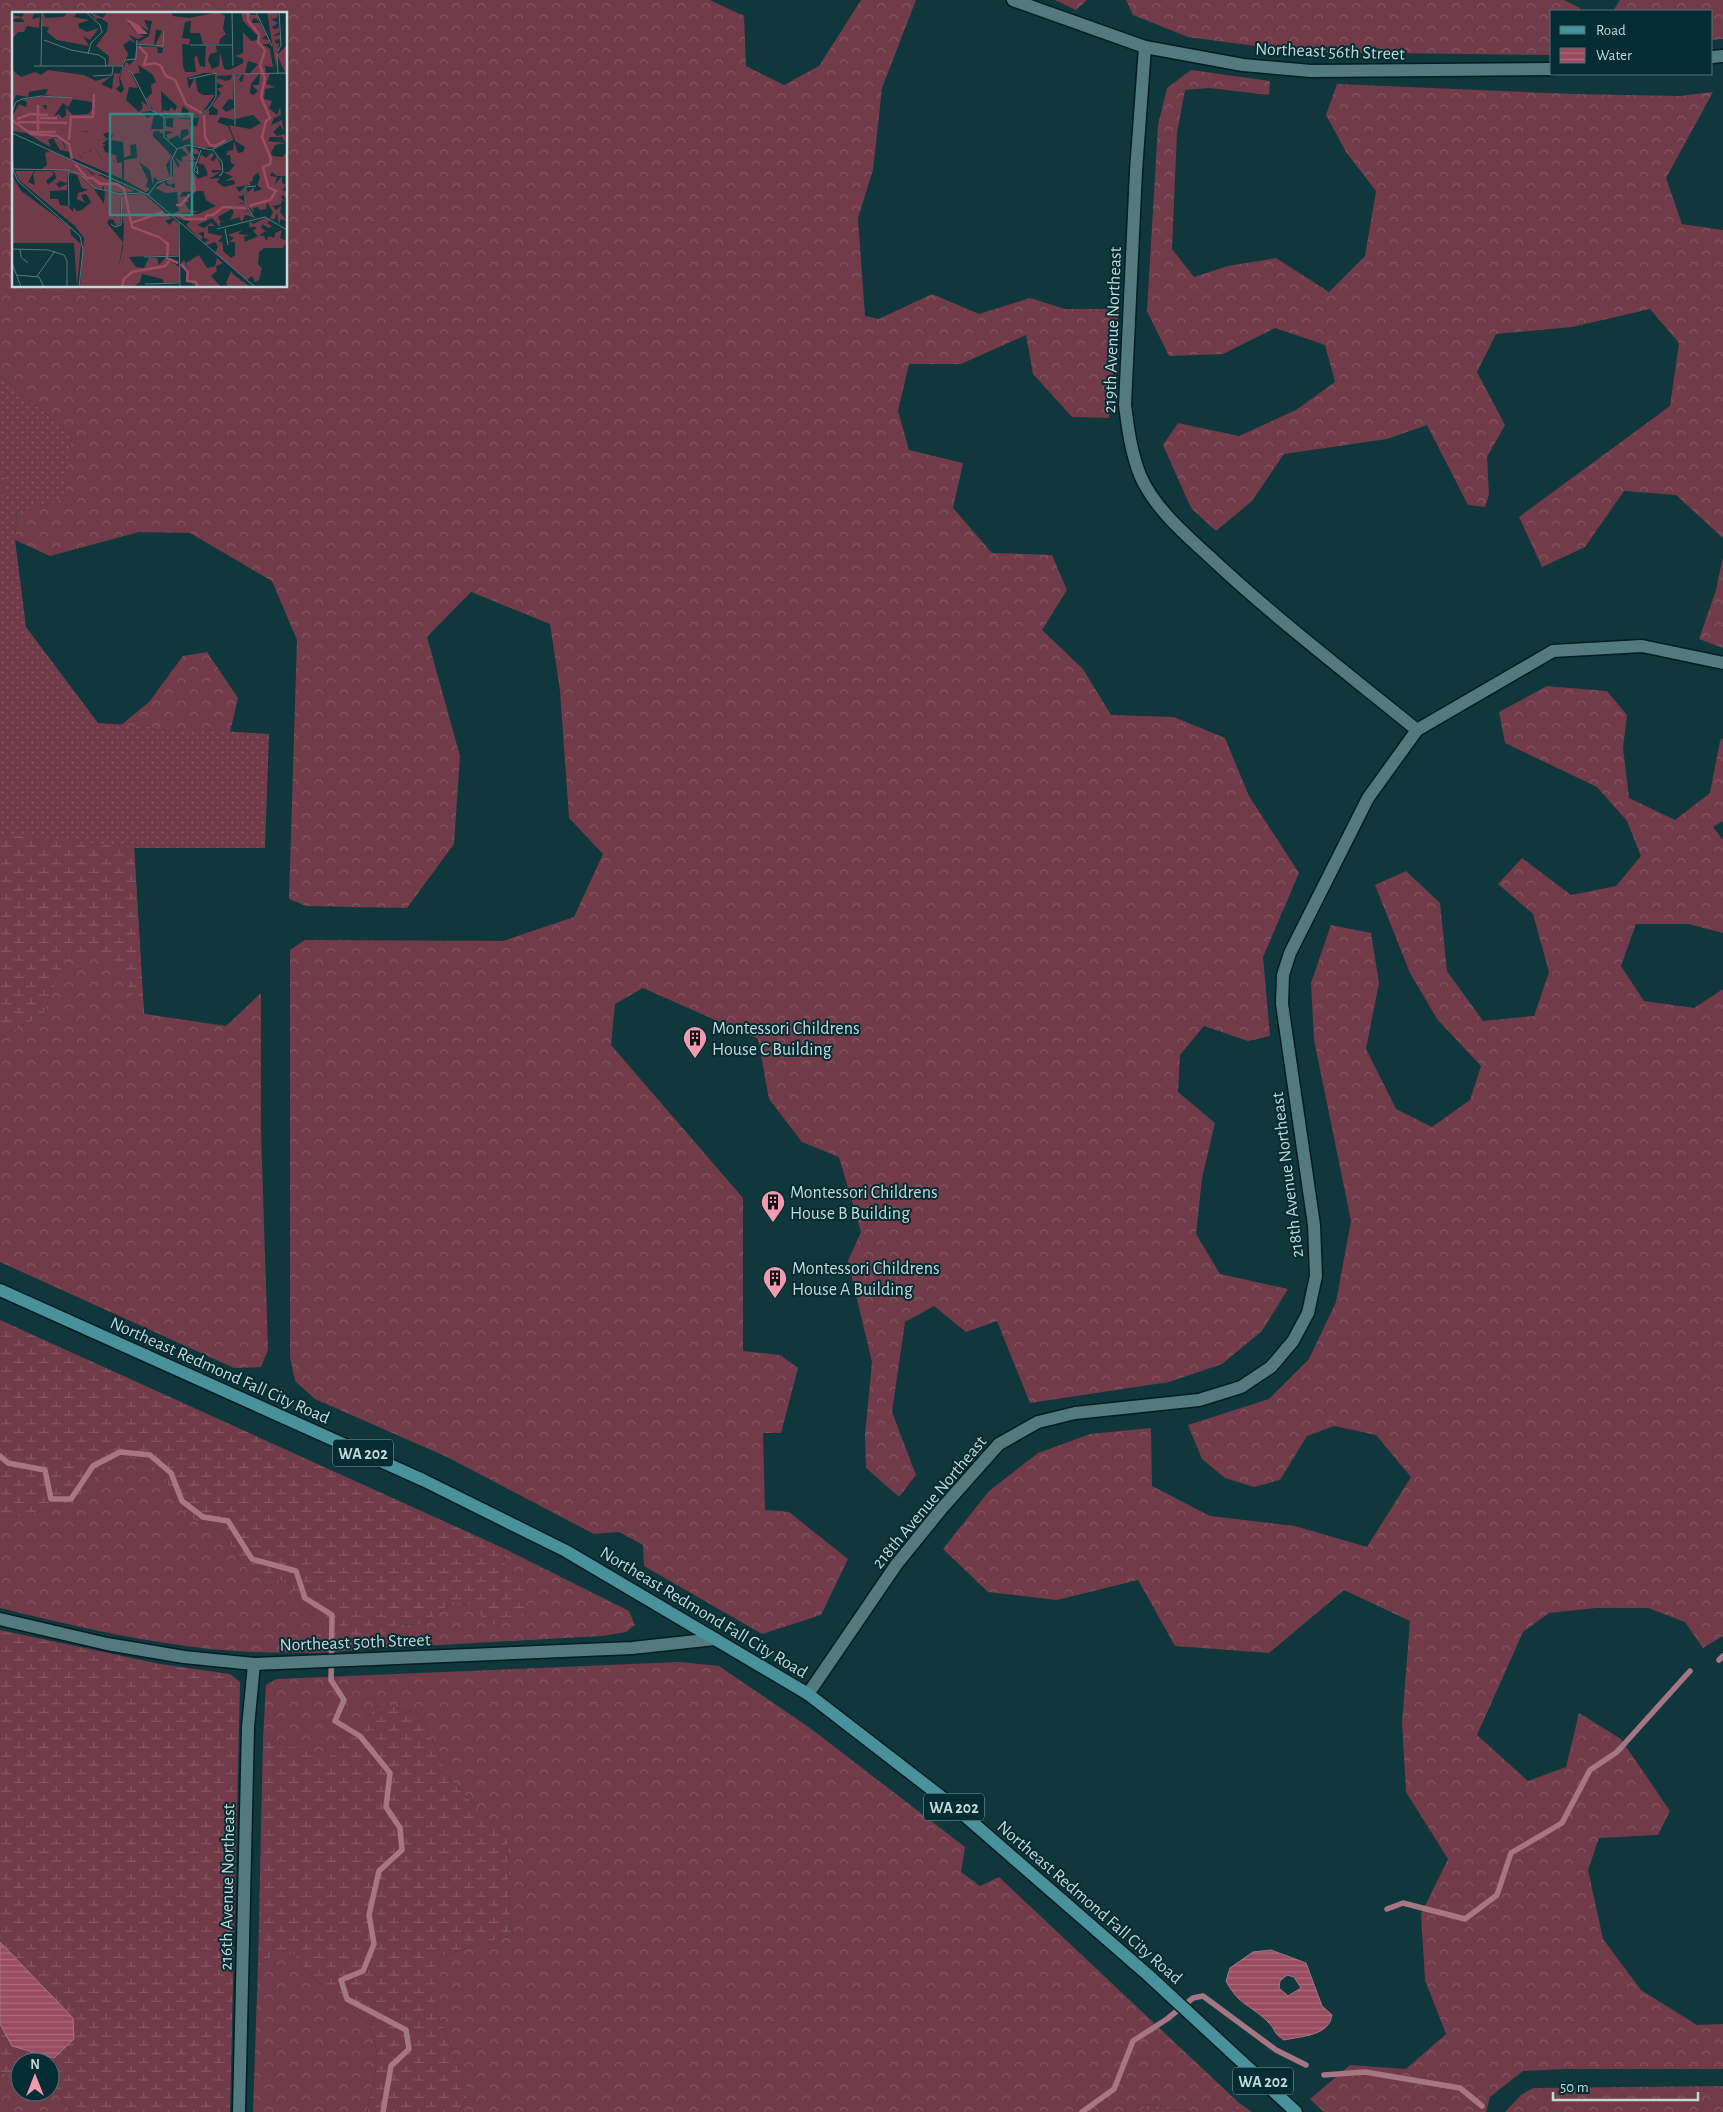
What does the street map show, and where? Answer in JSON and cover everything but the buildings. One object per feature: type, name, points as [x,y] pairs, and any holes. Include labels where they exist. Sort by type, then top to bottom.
[{"type":"main road","name":"Northeast Redmond Fall City Road","points":[[0,1290],[423,1480],[566,1551],[808,1694],[957,1809],[1175,2000],[1296,2112]]},
{"type":"street","name":"Northeast 56th Street","points":[[1013,0],[1025,6],[1145,47],[1243,65],[1311,71],[1550,69]]},
{"type":"street","name":"219th Avenue Northeast","points":[[1145,47],[1136,171],[1125,405],[1129,439],[1140,475],[1150,492],[1178,528],[1237,583],[1417,730]]},
{"type":"street","points":[[1417,730],[1553,651],[1642,646],[1723,662]]},
{"type":"street","name":"218th Avenue Northeast","points":[[808,1694],[896,1565],[943,1506],[999,1444],[1038,1422],[1075,1413],[1199,1400],[1241,1387],[1271,1367],[1293,1341],[1308,1313],[1316,1276],[1314,1225],[1282,1004],[1283,975],[1294,944],[1368,798],[1417,730]]},
{"type":"street","name":"Northeast 50th Street","points":[[0,1618],[107,1644],[184,1657],[254,1664],[632,1648],[715,1639]]},
{"type":"street","name":"216th Avenue Northeast","points":[[239,2112],[248,1727],[254,1664]]},
{"type":"green space","points":[[0,0],[710,0],[744,16],[746,66],[784,85],[819,66],[861,0],[916,0],[882,88],[873,170],[858,218],[865,316],[879,319],[932,294],[979,314],[1030,298],[1065,309],[1119,309],[1109,418],[1072,417],[1033,374],[1026,335],[961,364],[909,364],[898,411],[909,450],[963,463],[953,508],[992,553],[1052,555],[1067,590],[1042,630],[1083,669],[1111,715],[1174,717],[1225,738],[1249,796],[1299,873],[1263,957],[1270,1036],[1248,1041],[1204,1026],[1180,1055],[1178,1092],[1215,1123],[1202,1178],[1196,1234],[1220,1274],[1288,1289],[1262,1331],[1222,1364],[1169,1382],[1030,1403],[997,1321],[966,1332],[934,1306],[905,1322],[892,1412],[916,1475],[899,1497],[866,1468],[865,1435],[872,1362],[848,1261],[861,1232],[839,1157],[802,1142],[769,1099],[758,1039],[643,988],[615,1004],[611,1045],[743,1198],[743,1351],[780,1355],[798,1368],[781,1433],[763,1433],[765,1510],[789,1512],[848,1559],[821,1615],[762,1634],[644,1566],[643,1545],[619,1532],[594,1534],[447,1457],[315,1399],[295,1381],[290,1357],[290,950],[305,940],[503,941],[574,917],[603,854],[569,818],[560,691],[550,624],[471,592],[427,637],[460,756],[454,844],[407,908],[306,906],[289,899],[297,640],[272,581],[190,533],[139,532],[50,556],[15,540],[17,512],[65,498],[72,435],[0,376]]},
{"type":"green space","points":[[1055,0],[1087,0],[1076,10]]},
{"type":"green space","points":[[1126,0],[1564,0],[1581,10],[1550,10],[1550,55],[1301,52],[1188,37],[1133,15]]},
{"type":"green space","points":[[1620,0],[1723,0],[1723,39],[1713,40],[1713,10],[1614,10]]},
{"type":"green space","points":[[1191,70],[1270,81],[1269,95],[1209,88],[1185,90],[1177,133],[1172,249],[1194,277],[1228,266],[1276,258],[1329,292],[1365,256],[1376,191],[1346,152],[1326,115],[1337,84],[1573,94],[1680,96],[1713,92],[1666,178],[1682,224],[1723,230],[1723,538],[1676,495],[1624,491],[1585,547],[1542,567],[1519,517],[1670,406],[1679,343],[1650,309],[1572,327],[1496,334],[1477,372],[1505,425],[1487,457],[1489,494],[1485,507],[1468,505],[1427,425],[1387,439],[1284,454],[1252,501],[1216,531],[1191,508],[1163,445],[1178,423],[1239,436],[1296,410],[1335,382],[1325,345],[1275,328],[1223,354],[1169,356],[1147,311],[1158,125],[1167,88]]},
{"type":"green space","points":[[0,376],[72,435],[66,499],[17,512],[15,540],[26,627],[98,723],[269,734],[265,848],[134,848],[144,1014],[108,952],[0,1036]]},
{"type":"green space","points":[[0,472],[5,473],[4,496],[0,497]]},
{"type":"green space","points":[[1723,557],[1723,648],[1699,639],[1716,590]]},
{"type":"green space","points":[[207,652],[238,698],[230,732],[121,725],[149,702],[183,656]]},
{"type":"green space","points":[[1547,686],[1607,691],[1627,715],[1623,748],[1629,798],[1675,820],[1710,793],[1720,741],[1723,738],[1723,821],[1713,827],[1723,840],[1723,933],[1688,924],[1636,924],[1621,966],[1644,1001],[1694,1008],[1723,989],[1723,1636],[1703,1648],[1685,1622],[1648,1608],[1596,1608],[1549,1613],[1523,1632],[1477,1735],[1528,1781],[1566,1767],[1579,1713],[1621,1739],[1670,1811],[1658,1835],[1599,1838],[1588,1870],[1603,1939],[1641,1990],[1697,2025],[1723,2024],[1723,2069],[1566,2069],[1523,2071],[1490,2097],[1486,2112],[1324,2112],[1310,2099],[1350,2065],[1406,2069],[1446,2034],[1425,1980],[1421,1914],[1448,1859],[1406,1792],[1402,1723],[1410,1621],[1344,1590],[1269,1653],[1175,1646],[1138,1580],[1057,1600],[988,1592],[943,1549],[989,1491],[1038,1453],[1090,1434],[1151,1428],[1152,1486],[1210,1516],[1295,1526],[1367,1547],[1411,1477],[1376,1435],[1334,1426],[1307,1436],[1280,1480],[1254,1487],[1225,1478],[1202,1459],[1188,1425],[1269,1399],[1309,1359],[1336,1302],[1351,1221],[1314,1040],[1311,983],[1331,925],[1371,933],[1379,983],[1366,1049],[1396,1109],[1432,1127],[1470,1100],[1481,1066],[1437,1019],[1410,973],[1375,885],[1406,871],[1440,903],[1447,971],[1483,1021],[1534,1016],[1549,972],[1533,914],[1498,884],[1522,858],[1571,895],[1616,886],[1641,856],[1627,821],[1597,787],[1505,743],[1499,712]]},
{"type":"green space","points":[[0,834],[134,847],[144,1014],[108,952],[67,956],[42,1016],[0,1036]]},
{"type":"green space","points":[[108,952],[145,1014],[226,1026],[261,993],[261,1129],[268,1350],[261,1367],[234,1368],[0,1262],[0,1036],[42,1016],[67,956]]},
{"type":"green space","points":[[0,1320],[503,1548],[506,1570],[529,1584],[521,1619],[487,1625],[475,1606],[454,1601],[423,1624],[398,1625],[367,1649],[320,1653],[323,1623],[300,1605],[290,1583],[250,1573],[221,1531],[192,1519],[174,1500],[162,1470],[131,1458],[102,1468],[76,1500],[22,1517],[0,1515]]},
{"type":"green space","points":[[131,1458],[162,1470],[174,1500],[192,1519],[221,1531],[250,1573],[290,1583],[300,1605],[323,1623],[320,1653],[219,1650],[156,1642],[93,1630],[0,1608],[0,1515],[22,1517],[76,1500],[102,1468]]},
{"type":"green space","points":[[503,1548],[629,1611],[635,1625],[626,1632],[602,1636],[367,1649],[398,1625],[423,1624],[454,1601],[475,1606],[506,1570]]},
{"type":"green space","points":[[0,1630],[160,1664],[230,1674],[240,1682],[230,2112],[72,2112],[60,2098],[60,2052],[10,2052],[10,2076],[0,2072]]},
{"type":"green space","points":[[679,1662],[719,1666],[810,1728],[965,1847],[961,1872],[980,1886],[999,1877],[1238,2102],[1227,2112],[1191,2112],[1148,2104],[1139,2112],[459,2112],[469,2093],[435,2007],[435,1958],[511,1935],[507,1838],[451,1781],[421,1715],[381,1703],[329,1757],[263,1739],[266,1685],[276,1679]]},
{"type":"green space","points":[[381,1703],[421,1715],[451,1781],[507,1838],[511,1935],[435,1958],[435,2007],[469,2093],[459,2112],[367,2112],[378,2058],[371,2025],[316,1980],[288,1949],[258,1963],[263,1739],[329,1757]]},
{"type":"green space","points":[[288,1949],[316,1980],[371,2025],[378,2058],[367,2112],[253,2112],[258,1963]]},
{"type":"green space","points":[[0,2072],[10,2076],[10,2102],[60,2102],[60,2098],[72,2112],[0,2112]]},
{"type":"green space","points":[[1723,2086],[1723,2112],[1505,2112],[1521,2095],[1533,2088]]},
{"type":"green space","points":[[1238,2102],[1252,2112],[1227,2112]]},
{"type":"green space","points":[[1148,2104],[1191,2112],[1139,2112]]},
{"type":"water","points":[[0,1942],[73,2018],[74,2039],[60,2052],[33,2052],[12,2046],[0,2024]]},
{"type":"water","points":[[1271,1950],[1306,1963],[1322,2006],[1332,2015],[1326,2027],[1314,2034],[1284,2040],[1263,2017],[1236,1995],[1226,1981],[1230,1968],[1253,1952]],"holes":[[[1287,1975],[1294,1977],[1301,1988],[1288,1996],[1279,1988],[1280,1981]]]},
{"type":"waterway","points":[[0,1456],[8,1463],[45,1470],[51,1499],[71,1499],[93,1466],[120,1452],[150,1455],[171,1473],[182,1501],[203,1517],[228,1521],[252,1559],[296,1571],[305,1598],[332,1615],[331,1680],[344,1700],[335,1721],[360,1736],[390,1773],[386,1807],[400,1828],[402,1850],[379,1871],[369,1915],[374,1944],[363,1971],[341,1980],[347,1999],[406,2030],[409,2049],[391,2066],[383,2112]]},
{"type":"waterway","points":[[1719,1660],[1723,1656]]},
{"type":"waterway","points":[[1387,1909],[1403,1903],[1465,1919],[1497,1895],[1511,1853],[1562,1823],[1590,1770],[1617,1752],[1690,1671]]},
{"type":"waterway","points":[[1082,2112],[1114,2089],[1133,2041],[1167,2019],[1193,1998],[1203,1996],[1276,2050],[1306,2065]]},
{"type":"waterway","points":[[1324,2075],[1365,2072],[1460,2088],[1482,2106]]},
{"type":"place","name":"Montessori Childrens House C Building","points":[[695,1059]]},
{"type":"place","name":"Montessori Childrens House B Building","points":[[773,1223]]},
{"type":"place","name":"Montessori Childrens House A Building","points":[[775,1299]]}]
